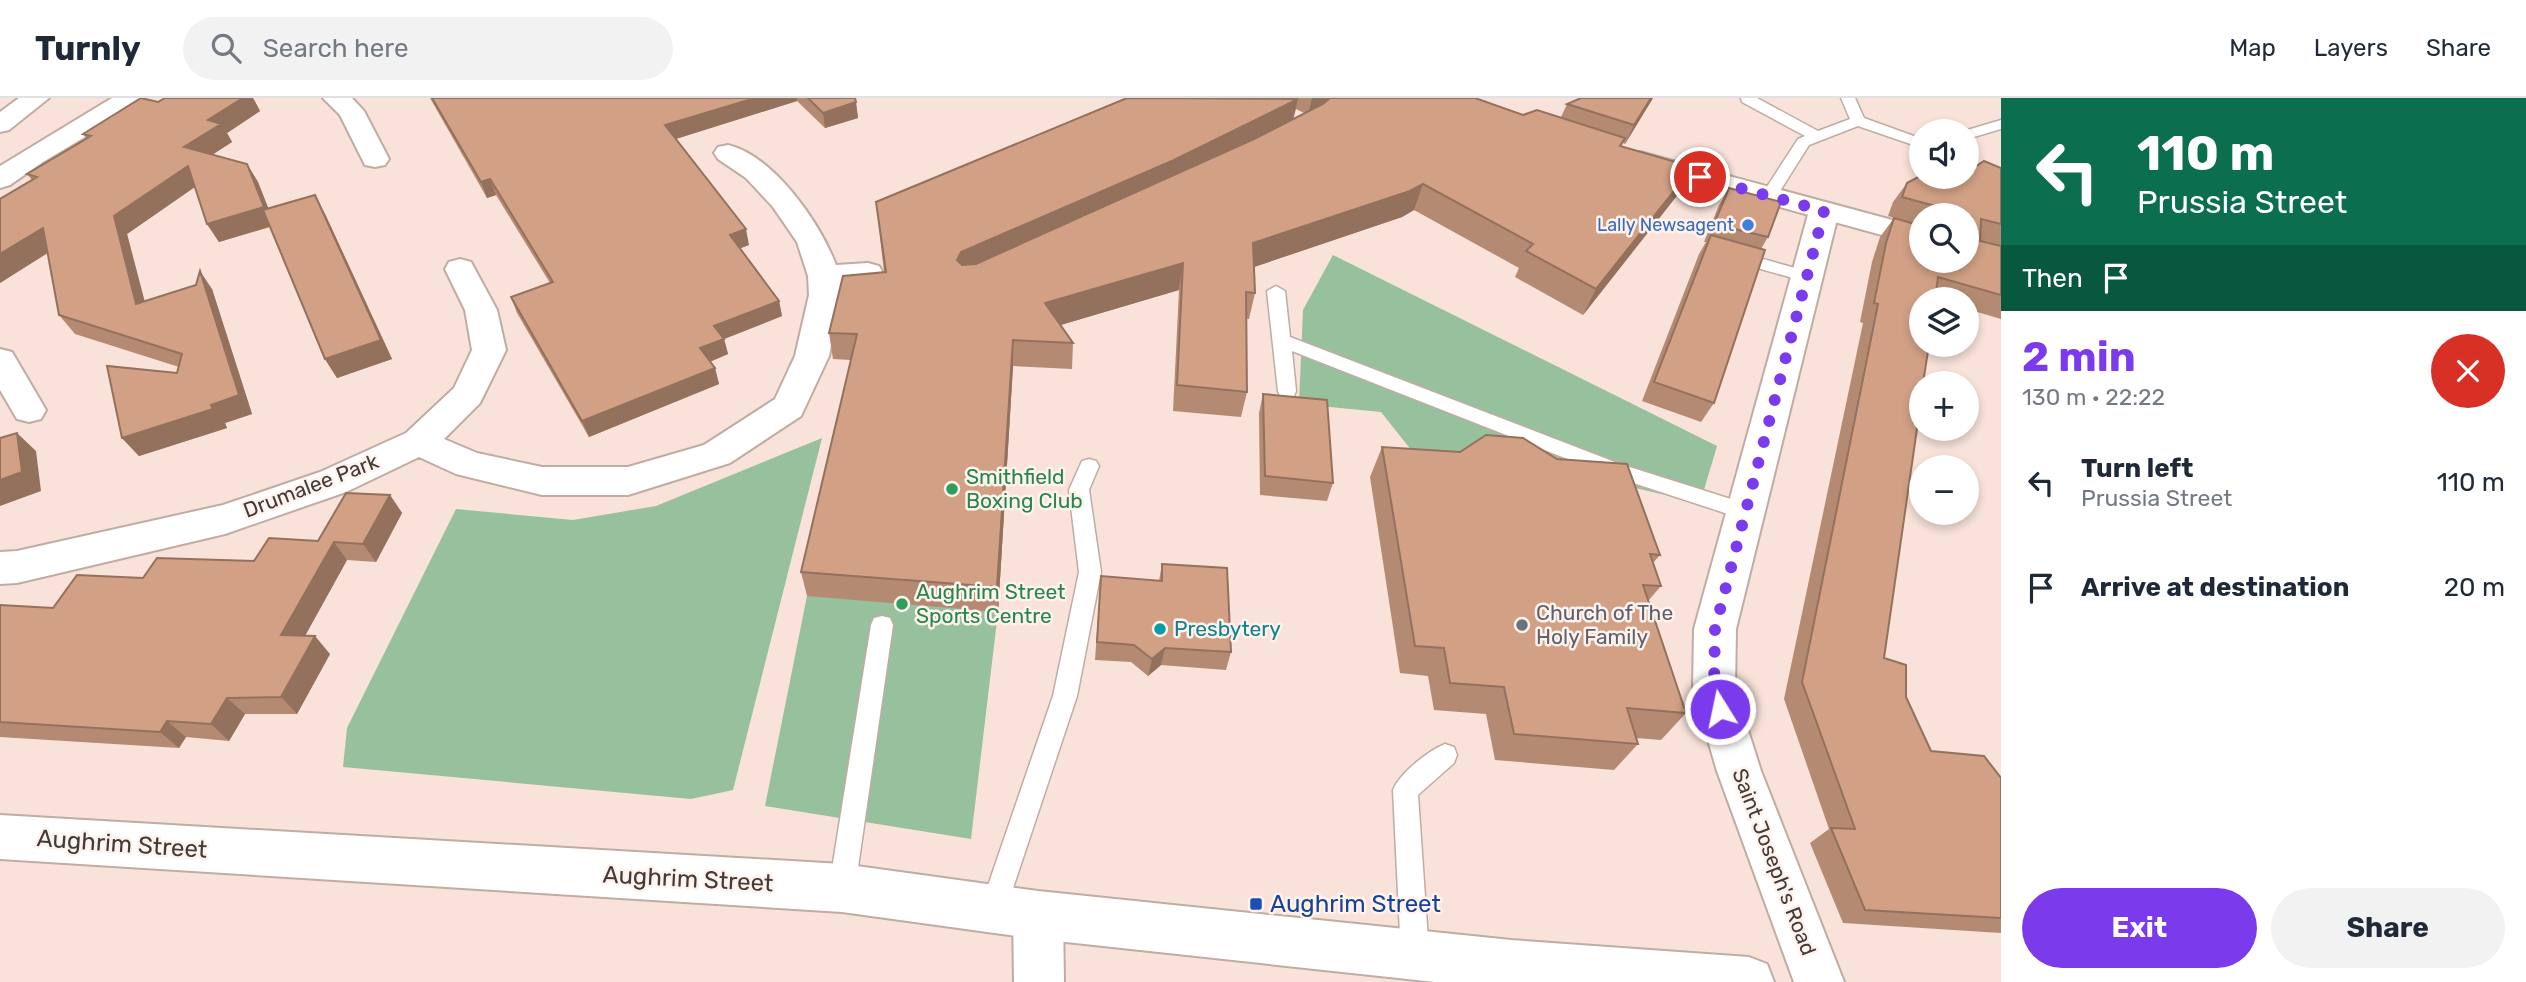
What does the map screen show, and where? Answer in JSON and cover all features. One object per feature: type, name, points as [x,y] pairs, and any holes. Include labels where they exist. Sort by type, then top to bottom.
[{"type":"street","points":[[0,124],[36,98]]},
{"type":"street","points":[[0,179],[33,156],[131,98]]},
{"type":"street","points":[[336,98],[351,111],[375,159]]},
{"type":"street","points":[[1610,152],[1909,234]]},
{"type":"street","points":[[419,442],[469,465],[541,481],[628,481],[717,454],[789,407],[812,356],[825,295],[824,276],[812,242],[783,201],[756,172],[728,153]]},
{"type":"street","name":"Saint Joseph's Road","points":[[1819,982],[1739,771],[1714,689],[1715,629],[1824,211]]},
{"type":"street","name":"Drumalee Park","points":[[0,568],[17,567],[225,519],[333,482],[419,442],[468,395],[489,350],[481,310],[460,269]]},
{"type":"street","points":[[824,276],[868,273]]},
{"type":"street","points":[[0,360],[29,410]]},
{"type":"street","name":"Aughrim Street","points":[[0,837],[842,888],[1016,912],[1415,955],[1513,974],[1749,982]]},
{"type":"street","points":[[1016,912],[1039,982]]},
{"type":"lane","points":[[1750,98],[1747,99],[1817,136]]},
{"type":"lane","points":[[1848,98],[1858,121]]},
{"type":"lane","points":[[1769,196],[1803,142],[1817,136],[1858,121],[1909,139]]},
{"type":"lane","points":[[1979,131],[2001,124]]},
{"type":"lane","points":[[1720,251],[1807,277]]},
{"type":"lane","points":[[1276,291],[1287,391]]},
{"type":"lane","points":[[1281,340],[1548,445],[1746,512]]},
{"type":"lane","points":[[1016,912],[1090,572],[1079,490],[1089,466]]},
{"type":"lane","points":[[842,888],[882,625]]},
{"type":"lane","points":[[1415,955],[1405,790],[1445,755]]},
{"type":"green space","points":[[1333,255],[1717,446],[1700,503],[1618,484],[1412,451],[1381,412],[1299,404],[1303,310]]},
{"type":"green space","name":"Aughrim Street Sports Centre","points":[[857,372],[1012,380],[998,612],[971,839],[765,806],[807,596]]},
{"type":"green space","points":[[822,438],[733,790],[691,799],[343,767],[347,728],[456,509],[573,520],[656,506]]},
{"type":"building","points":[[141,98],[158,102],[165,98],[243,98],[208,120],[221,124],[184,147],[247,164],[264,207],[207,224],[188,166],[114,216],[136,304],[196,285],[200,271],[239,395],[211,405],[213,409],[122,438],[107,366],[177,373],[182,354],[59,315],[43,228],[0,254],[0,199],[37,177],[27,174],[91,136],[83,134]]},
{"type":"building","points":[[432,98],[755,98],[665,125],[746,229],[730,235],[779,301],[714,326],[724,339],[700,348],[715,368],[582,421],[511,297],[553,282],[490,179],[481,182]]},
{"type":"building","points":[[808,98],[855,98],[856,102],[823,113]]},
{"type":"building","points":[[1127,98],[1298,99],[1174,160],[961,252],[957,260],[962,265],[976,264],[1254,139],[1330,98],[1475,98],[1523,115],[1537,110],[1625,138],[1620,146],[1693,167],[1596,289],[1526,251],[1533,244],[1423,184],[1410,191],[1253,243],[1255,293],[1246,292],[1247,392],[1177,385],[1183,263],[1045,303],[1073,343],[1013,340],[997,587],[801,572],[857,334],[829,333],[843,276],[886,272],[876,202]]},
{"type":"building","points":[[1581,98],[1651,98],[1634,125],[1567,104]]},
{"type":"building","points":[[1984,161],[2001,168],[2001,224],[1981,219],[1980,241],[2001,246],[2001,295],[1938,277],[1937,287],[1909,287],[1909,357],[1927,357],[1925,371],[1909,371],[1909,441],[1915,441],[1913,455],[1909,455],[1909,484],[1884,658],[1906,665],[1906,697],[1931,751],[1984,756],[2001,778],[2001,918],[1865,910],[1831,828],[1855,829],[1802,682],[1878,304],[1874,303],[1894,218],[1909,222],[1909,273],[1979,273],[1979,203],[1924,203],[1902,197],[1909,182],[1909,189],[1979,189],[1979,164]]},
{"type":"building","points":[[1729,188],[1781,202],[1768,237],[1714,224]]},
{"type":"building","points":[[315,195],[381,340],[325,359],[263,210]]},
{"type":"building","points":[[1711,235],[1765,250],[1714,403],[1654,382]]},
{"type":"building","points":[[1263,394],[1327,400],[1333,483],[1265,476]]},
{"type":"building","points":[[17,433],[22,472],[0,480],[0,438]]},
{"type":"building","name":"Church of The Holy Family","points":[[1486,435],[1523,438],[1557,459],[1627,464],[1660,555],[1650,554],[1661,586],[1643,585],[1686,713],[1627,708],[1638,744],[1514,734],[1504,687],[1450,683],[1444,648],[1415,646],[1382,447],[1460,452]]},
{"type":"building","points":[[346,493],[390,495],[363,544],[334,542],[281,635],[315,636],[281,697],[227,698],[211,724],[167,721],[160,732],[0,722],[0,605],[53,608],[77,575],[143,578],[157,558],[254,561],[269,538],[318,541]]},
{"type":"building","name":"Presbytery","points":[[1162,564],[1227,568],[1231,652],[1165,648],[1152,659],[1134,645],[1097,642],[1101,576],[1162,581]]},
{"type":"place","name":"Lally Newsagent","points":[[1748,225]]},
{"type":"place","name":"Smithfield Boxing Club","points":[[952,489]]},
{"type":"place","name":"Aughrim Street Sports Centre","points":[[902,604]]},
{"type":"place","name":"Church of The Holy Family","points":[[1522,625]]},
{"type":"place","name":"Presbytery","points":[[1160,629]]},
{"type":"place","name":"Aughrim Street","points":[[1256,904]]},
{"type":"route","points":[[1700,177],[1824,211],[1715,629],[1714,689],[1720,709]]}]
